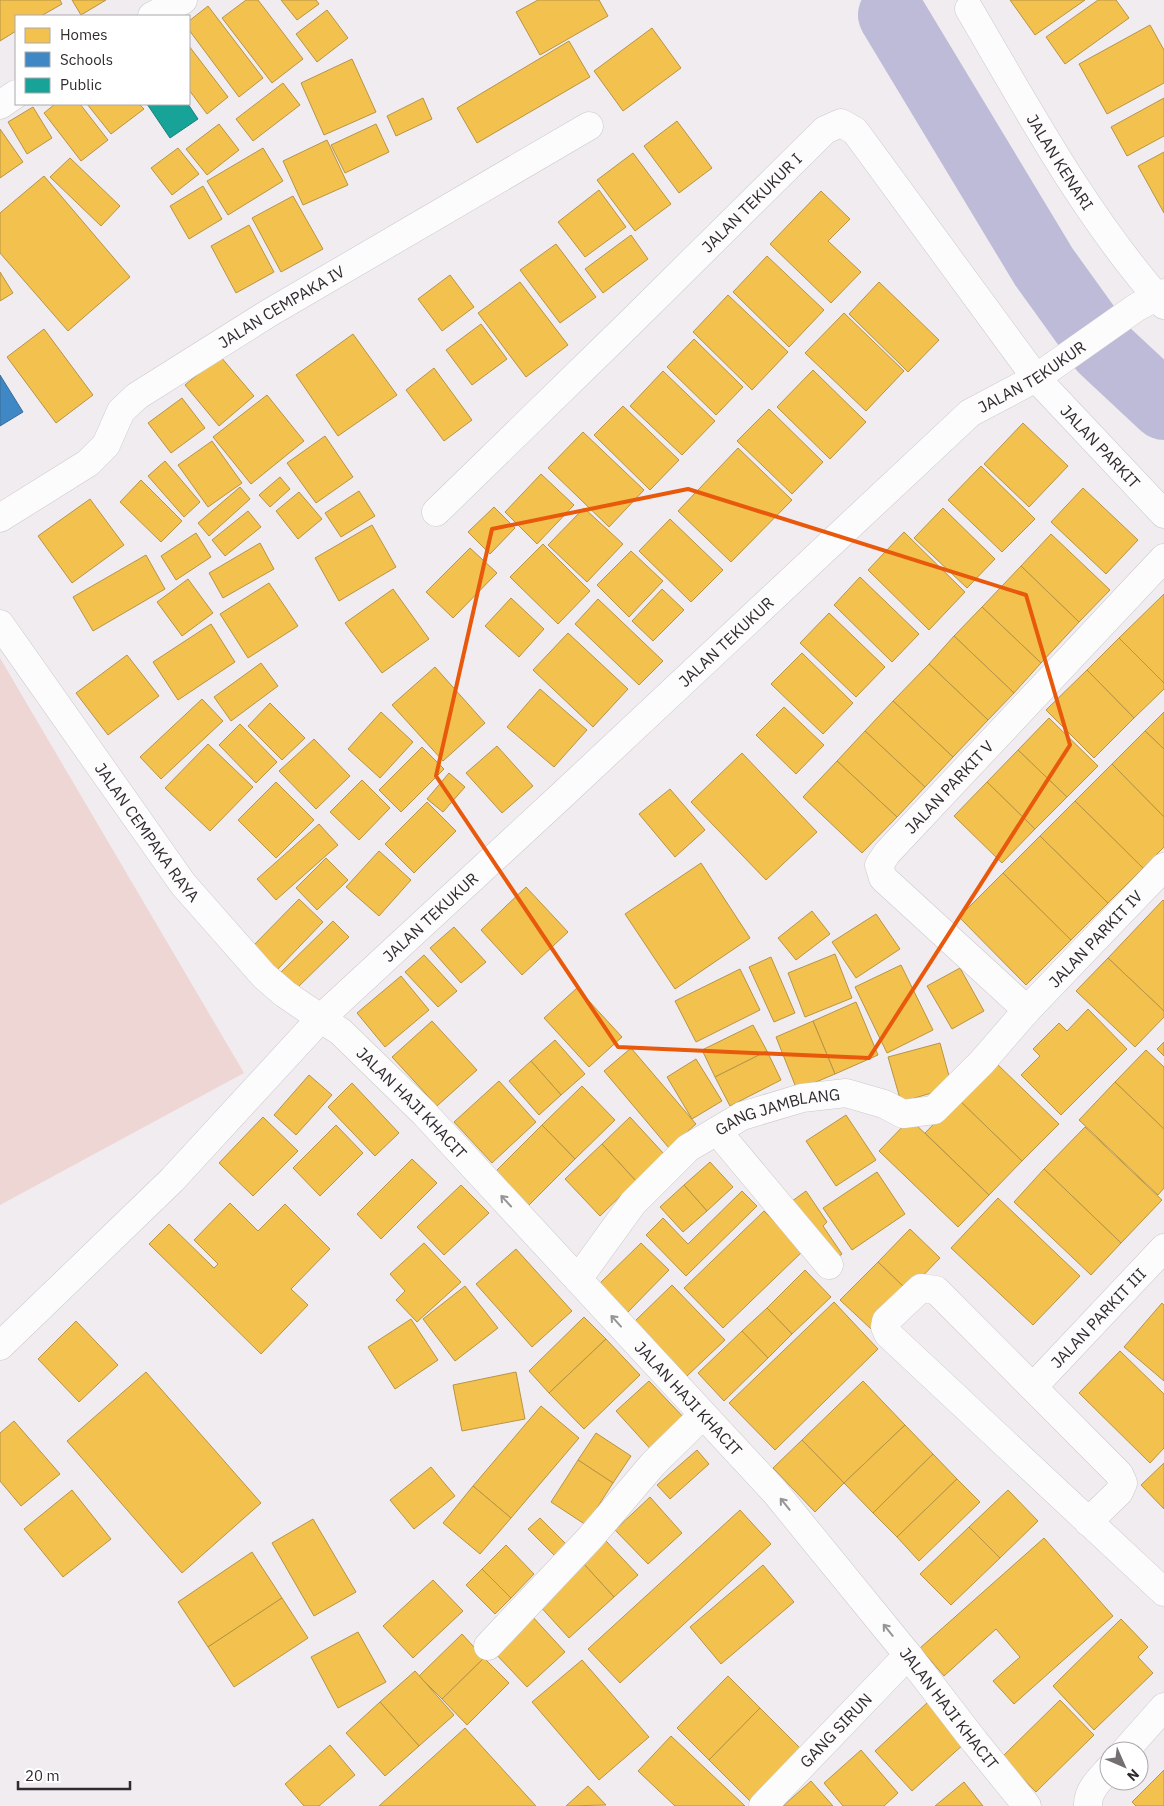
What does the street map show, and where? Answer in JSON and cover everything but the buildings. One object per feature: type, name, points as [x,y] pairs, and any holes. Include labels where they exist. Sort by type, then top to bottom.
[{"type":"street","points":[[154,15],[183,0]]},
{"type":"street","name":"JALAN KENARI","points":[[969,9],[1072,183],[1156,300]]},
{"type":"street","points":[[0,105],[15,95]]},
{"type":"street","name":"JALAN TEKUKUR I","points":[[436,512],[628,326],[825,130],[841,123],[854,131],[1036,378]]},
{"type":"street","name":"JALAN CEMPAKA IV","points":[[0,518],[88,463],[106,445],[121,411],[137,396],[269,313],[589,126]]},
{"type":"street","name":"JALAN TEKUKUR","points":[[0,1346],[172,1180],[320,1018],[559,798],[970,413],[1036,378],[1156,300]]},
{"type":"street","name":"JALAN PARKIT","points":[[1036,378],[1164,514]]},
{"type":"street","name":"JALAN PARKIT V","points":[[1027,1010],[883,878],[879,865],[887,853],[1164,558]]},
{"type":"street","name":"JALAN CEMPAKA RAYA","points":[[0,624],[183,884],[264,976],[285,994],[320,1018]]},
{"type":"street","name":"JALAN PARKIT IV","points":[[1027,1010],[1164,867]]},
{"type":"street","name":"GANG JAMBLANG","points":[[578,1279],[633,1203],[688,1148],[742,1116],[802,1098],[846,1094],[884,1104],[903,1114],[934,1110],[982,1062],[1027,1010]]},
{"type":"street","name":"JALAN HAJI KHACIT","points":[[320,1018],[341,1032],[424,1113],[775,1492],[908,1655],[1027,1806]]},
{"type":"street","points":[[717,1131],[829,1266]]},
{"type":"street","name":"JALAN PARKIT III","points":[[1033,1387],[1164,1248]]},
{"type":"street","points":[[1088,1522],[1119,1492],[1123,1483],[1120,1474],[936,1290],[920,1288],[886,1321],[885,1327],[888,1334],[1088,1522],[1164,1592]]},
{"type":"street","points":[[488,1646],[590,1538],[653,1464],[703,1414]]},
{"type":"street","name":"GANG SIRUN","points":[[763,1806],[908,1655]]},
{"type":"street","points":[[1134,1741],[1164,1707]]},
{"type":"street","points":[[1088,1806],[1094,1785],[1099,1780]]},
{"type":"highlighted area","points":[[688,489],[1026,595],[1070,745],[869,1058],[618,1047],[436,776],[492,529]]},
{"type":"shaded area","points":[[0,658],[244,1073],[0,1205]]},
{"type":"waterway","points":[[892,15],[1044,267],[1103,349],[1164,406]]}]
